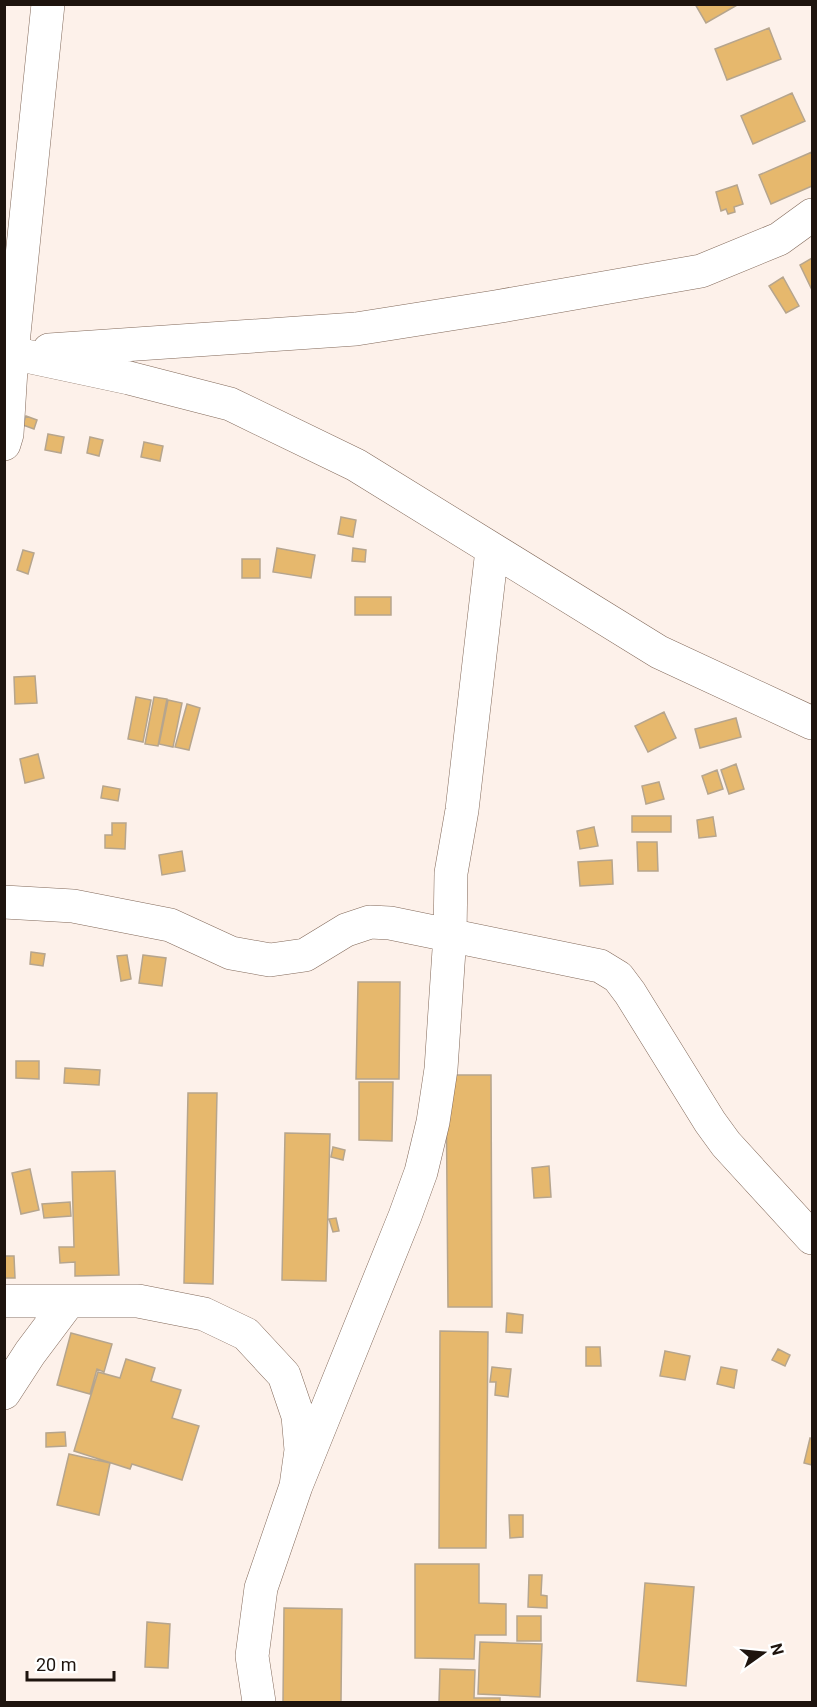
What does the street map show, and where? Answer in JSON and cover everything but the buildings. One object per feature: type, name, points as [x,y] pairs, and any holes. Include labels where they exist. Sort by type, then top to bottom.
[{"type":"street","points":[[4,444],[7,434],[8,353],[48,4]]},
{"type":"street","points":[[8,353],[356,329],[495,307],[701,271],[779,239],[813,215]]},
{"type":"street","points":[[8,353],[129,378],[230,405],[356,465],[659,652],[813,723]]},
{"type":"street","points":[[260,1702],[252,1656],[261,1588],[296,1486],[405,1216],[421,1172],[434,1122],[441,1069],[450,935],[451,873],[462,810],[492,550]]},
{"type":"street","points":[[4,902],[73,906],[170,925],[231,953],[270,960],[305,954],[346,930],[370,922],[390,923],[600,966],[618,977],[630,993],[726,1144],[813,1238]]},
{"type":"street","points":[[4,1301],[138,1301],[204,1314],[246,1334],[284,1375],[298,1416],[301,1450],[296,1486]]},
{"type":"street","points":[[4,1393],[30,1353],[69,1301]]}]
